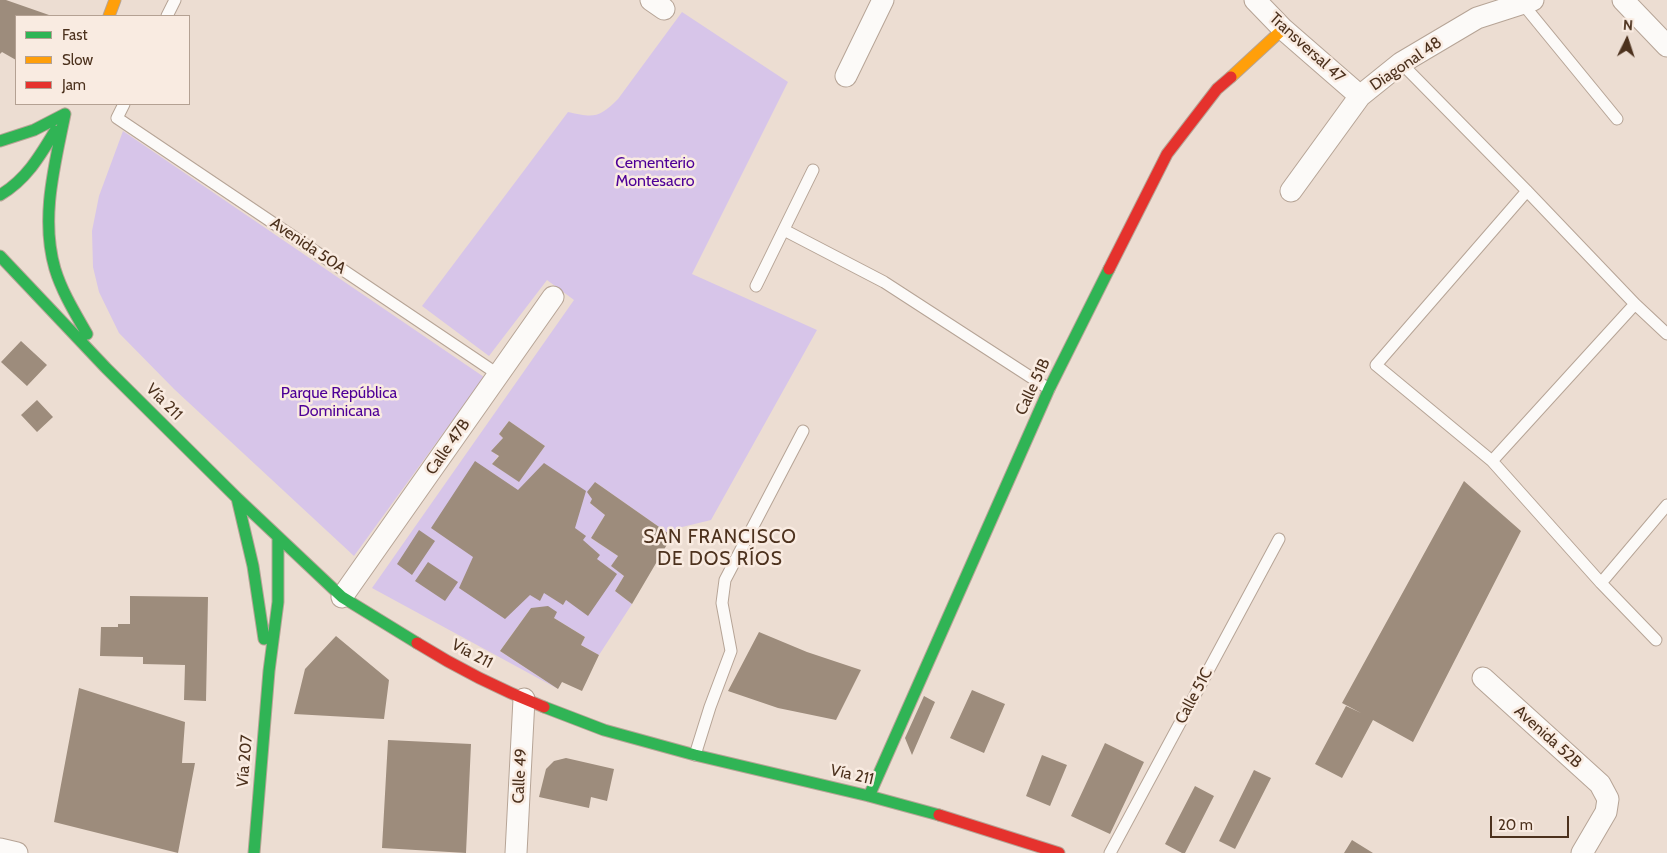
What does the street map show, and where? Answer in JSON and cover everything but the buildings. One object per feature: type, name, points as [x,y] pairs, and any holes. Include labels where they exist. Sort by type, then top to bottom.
[{"type":"main road","points":[[108,15],[115,0]]},
{"type":"main road","name":"Calle 51B","points":[[870,796],[1049,390],[1167,154],[1217,89],[1283,29]]},
{"type":"main road","points":[[0,141],[40,128],[68,109]]},
{"type":"main road","points":[[0,195],[5,193],[29,172],[68,109]]},
{"type":"main road","points":[[68,109],[53,174],[49,206],[49,240],[54,265],[63,290],[106,368]]},
{"type":"main road","name":"Vía 211","points":[[0,256],[106,368],[237,498],[342,597],[428,650],[524,698],[604,730],[695,755],[870,796],[953,819],[1059,853]]},
{"type":"main road","name":"Vía 207","points":[[237,498],[253,566],[268,671]]},
{"type":"main road","name":"Vía 207","points":[[254,853],[268,671],[278,602],[278,537]]},
{"type":"street","points":[[846,76],[883,0]]},
{"type":"street","name":"Transversal 47","points":[[1255,0],[1283,29],[1360,96]]},
{"type":"street","points":[[1623,0],[1667,46]]},
{"type":"street","name":"Diagonal 48","points":[[1291,191],[1360,96],[1402,63],[1477,18],[1528,1]]},
{"type":"street","name":"Calle 47B","points":[[342,597],[553,297]]},
{"type":"street","name":"Avenida 52B","points":[[1482,678],[1600,784],[1608,799],[1606,812],[1582,853]]},
{"type":"street","name":"Calle 49","points":[[516,853],[524,698]]},
{"type":"street","points":[[0,849],[17,853]]},
{"type":"lane","points":[[167,15],[174,0]]},
{"type":"lane","points":[[1528,1],[1617,119]]},
{"type":"lane","points":[[1402,63],[1528,191],[1635,304],[1667,334]]},
{"type":"lane","name":"Avenida 50A","points":[[124,105],[118,118],[499,375]]},
{"type":"lane","points":[[756,286],[813,170]]},
{"type":"lane","points":[[1528,191],[1376,365],[1492,461],[1601,583],[1656,640]]},
{"type":"lane","points":[[784,230],[884,282],[1049,390]]},
{"type":"lane","points":[[1492,461],[1635,304]]},
{"type":"lane","points":[[695,755],[710,707],[731,651],[722,603],[724,580],[803,431]]},
{"type":"lane","points":[[1601,583],[1667,505]]},
{"type":"lane","name":"Calle 51C","points":[[1110,853],[1279,539]]},
{"type":"green space","name":"Cementerio Montesacro","points":[[682,12],[788,82],[692,274],[817,330],[711,520],[678,528],[672,536],[595,482],[590,503],[605,515],[591,538],[618,556],[612,566],[624,576],[615,591],[632,604],[599,655],[581,645],[585,637],[554,618],[531,608],[500,651],[558,689],[372,588],[574,300],[547,280],[489,356],[422,306],[568,112],[590,116],[596,115],[606,110],[618,99]],"holes":[[[509,421],[545,446],[519,481],[492,464],[498,456],[492,451],[503,438],[499,434]]]},
{"type":"green space","name":"Parque República Dominicana","points":[[123,131],[484,377],[354,556],[174,389],[119,333],[99,292],[93,267],[92,231],[99,196]]},
{"type":"traffic: fast","points":[[65,114],[53,172],[49,230],[55,269],[61,286],[87,334]]},
{"type":"traffic: fast","points":[[0,141],[34,130],[65,114]]},
{"type":"traffic: fast","points":[[0,195],[25,175],[55,131]]},
{"type":"traffic: fast","points":[[0,256],[106,368],[237,498],[342,597],[417,643]]},
{"type":"traffic: fast","points":[[869,796],[1049,389],[1109,269]]},
{"type":"traffic: fast","points":[[237,498],[253,566],[264,639]]},
{"type":"traffic: fast","points":[[254,853],[269,671],[278,602],[278,537]]},
{"type":"traffic: fast","points":[[544,707],[604,730],[695,755],[869,796],[939,815]]},
{"type":"traffic: slow","points":[[109,15],[115,0]]},
{"type":"traffic: slow","points":[[1231,77],[1283,29]]},
{"type":"traffic: jam","points":[[1109,269],[1167,154],[1217,89],[1231,77]]},
{"type":"traffic: jam","points":[[417,643],[479,678],[544,707]]},
{"type":"traffic: jam","points":[[939,815],[1059,853]]},
{"type":"district","name":"SAN FRANCISCO DE DOS RÍOS","points":[[720,548]]}]
